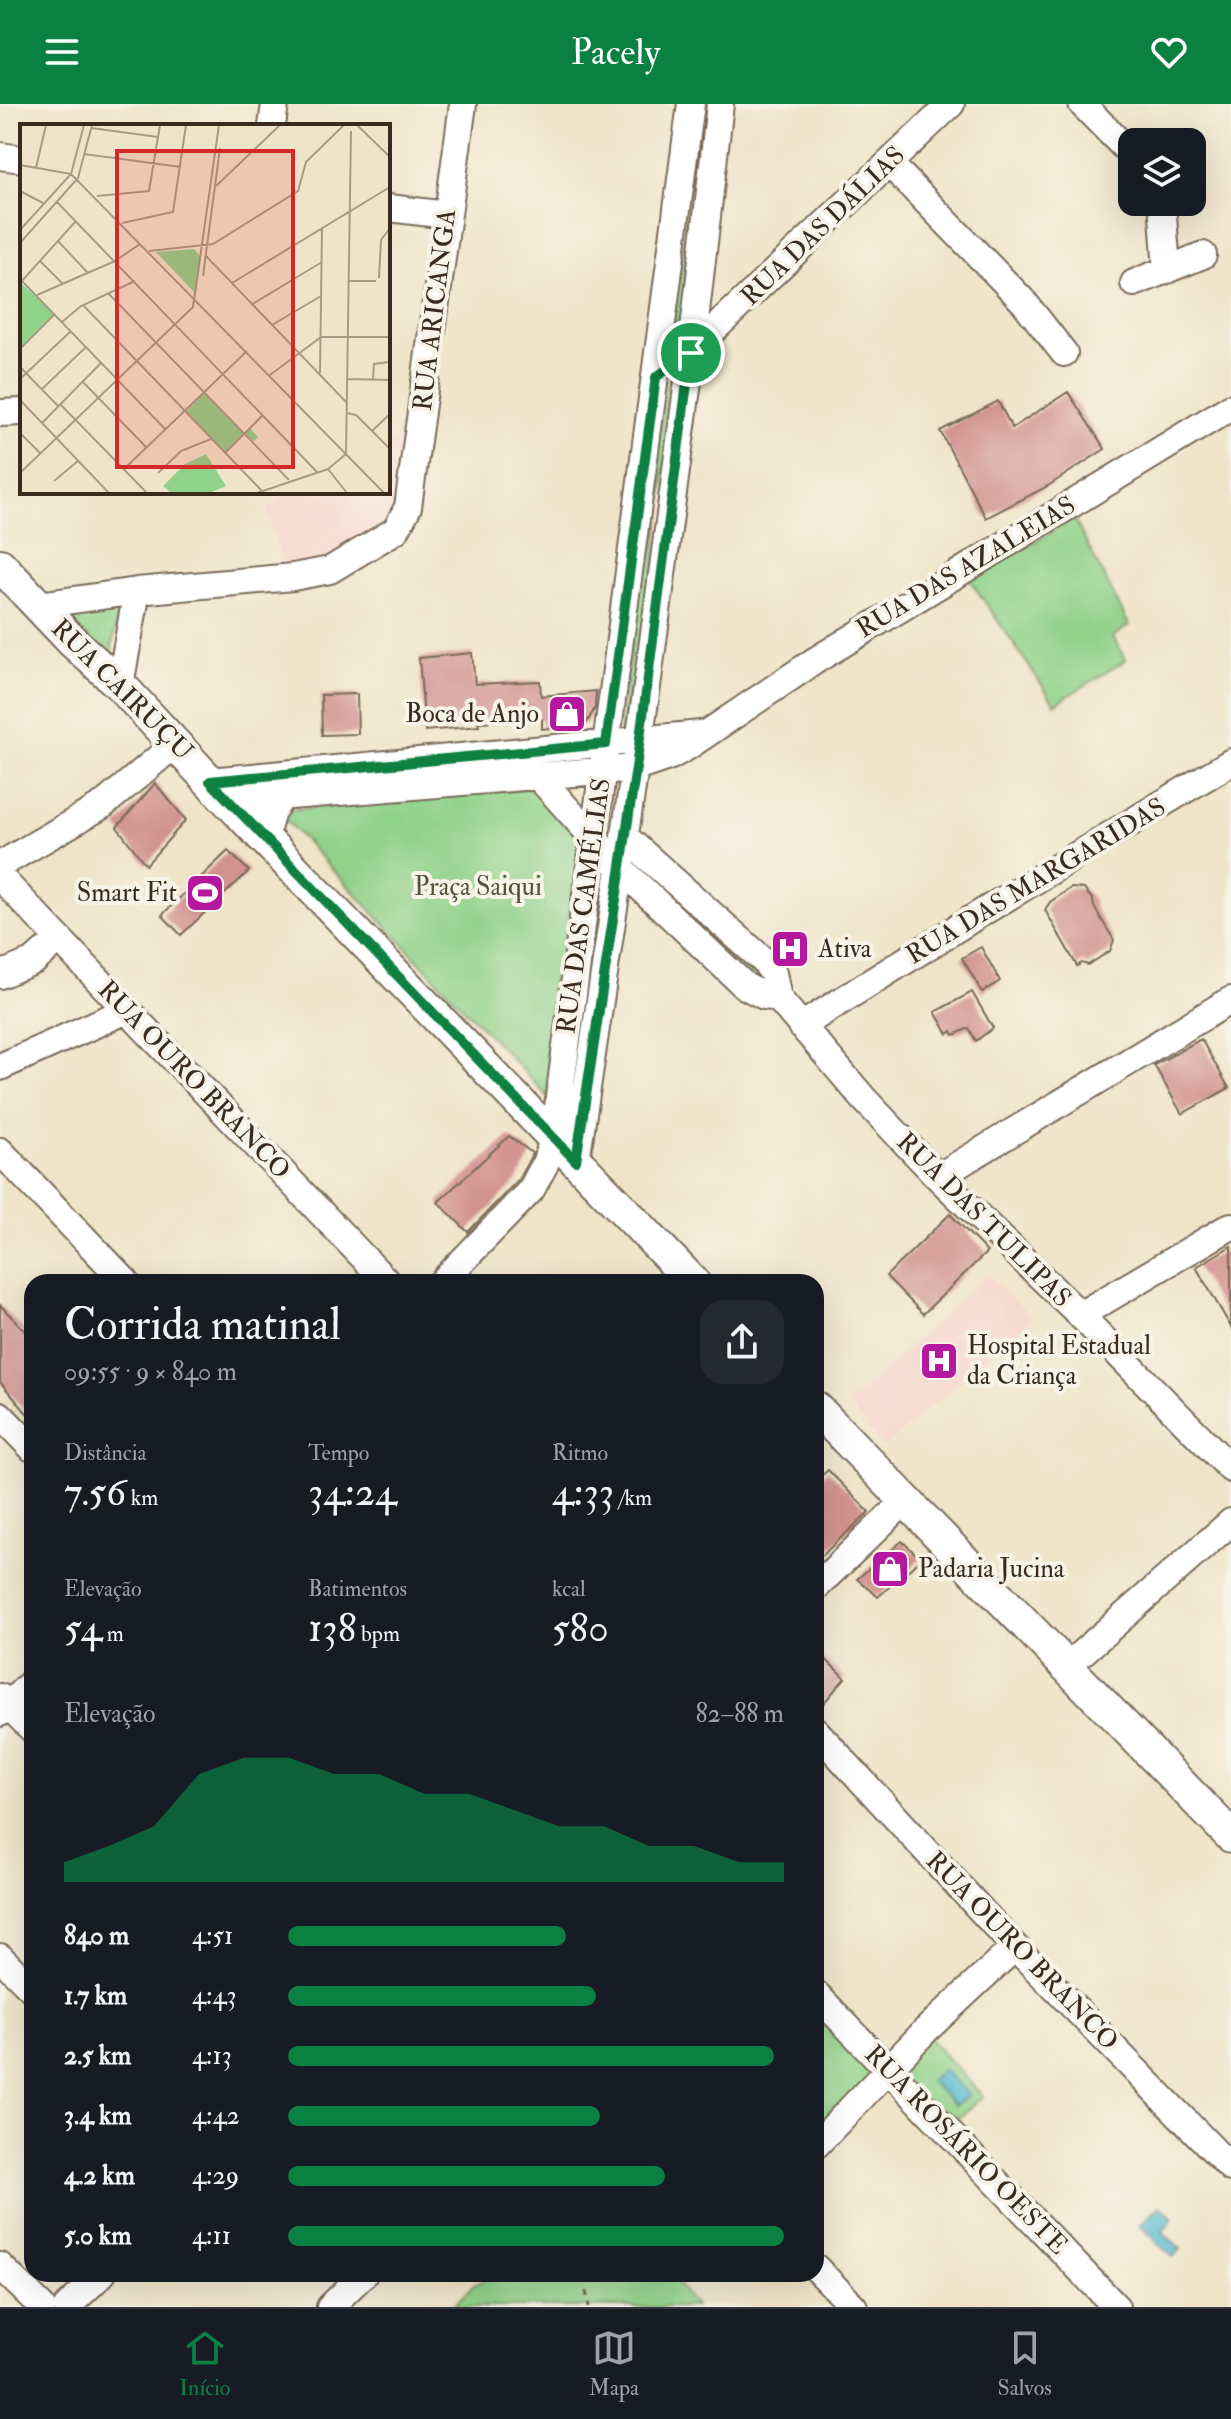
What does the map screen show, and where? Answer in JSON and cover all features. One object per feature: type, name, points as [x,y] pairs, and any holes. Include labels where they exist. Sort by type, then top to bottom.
[{"type":"main road","name":"RUA CAIRUÇU","points":[[0,565],[120,685],[685,1274]]},
{"type":"main road","points":[[262,836],[269,811],[278,797]]},
{"type":"main road","points":[[824,1416],[1231,1836]]},
{"type":"street","points":[[272,124],[275,104]]},
{"type":"street","name":"RUA ARICANGA","points":[[38,605],[137,591],[293,577],[330,570],[396,530],[408,507],[463,104]]},
{"type":"street","name":"RUA DAS CAMÉLIAS","points":[[450,1274],[531,1190],[545,1164],[554,1137],[691,104]]},
{"type":"street","name":"RUA DAS CAMÉLIAS","points":[[576,1161],[636,768],[691,353],[720,104]]},
{"type":"street","name":"RUA DAS DÁLIAS","points":[[656,377],[691,353],[951,104]]},
{"type":"street","points":[[1082,104],[1118,141]]},
{"type":"street","points":[[0,156],[20,159]]},
{"type":"street","points":[[889,163],[1024,302],[1064,353]]},
{"type":"street","points":[[390,208],[448,215]]},
{"type":"street","points":[[1163,216],[1167,270]]},
{"type":"street","points":[[1134,283],[1203,255]]},
{"type":"street","name":"RUA DAS AZALEIAS","points":[[636,768],[671,756],[856,635],[1231,407]]},
{"type":"street","points":[[0,413],[20,412]]},
{"type":"street","points":[[120,685],[137,591]]},
{"type":"street","name":"RUA DAS AZALEIAS","points":[[639,741],[704,733]]},
{"type":"street","points":[[219,791],[278,797],[416,773],[537,775],[605,758],[639,741]]},
{"type":"street","points":[[0,865],[103,805],[175,744]]},
{"type":"street","points":[[219,791],[605,758],[636,768]]},
{"type":"street","name":"RUA DAS MARGARIDAS","points":[[801,1026],[1231,762]]},
{"type":"street","name":"RUA DAS TULIPAS","points":[[537,775],[620,868],[745,986],[764,996],[778,998]]},
{"type":"street","name":"RUA DAS TULIPAS","points":[[624,836],[764,961],[773,973],[778,998],[938,1177],[1080,1315],[1231,1469]]},
{"type":"street","name":"RUA OURO BRANCO","points":[[0,877],[379,1274]]},
{"type":"street","points":[[0,975],[34,961],[59,939]]},
{"type":"street","points":[[938,1177],[1231,1000]]},
{"type":"street","points":[[0,1067],[127,1010]]},
{"type":"street","points":[[0,1151],[118,1274]]},
{"type":"street","points":[[1080,1315],[1231,1226]]},
{"type":"street","points":[[0,1415],[24,1440]]},
{"type":"street","points":[[824,1579],[906,1500]]},
{"type":"street","points":[[1067,1666],[1231,1522]]},
{"type":"street","points":[[24,1688],[3,1705],[24,1722]]},
{"type":"street","name":"RUA OURO BRANCO","points":[[824,1740],[1015,1947],[1231,2168]]},
{"type":"street","points":[[824,2137],[889,2068],[1015,1947]]},
{"type":"street","points":[[0,1957],[24,1981]]},
{"type":"street","name":"RUA ROSÁRIO OESTE","points":[[824,2002],[1116,2307]]},
{"type":"street","points":[[0,2266],[42,2307]]},
{"type":"street","points":[[824,2276],[854,2307]]},
{"type":"street","points":[[67,2307],[94,2282]]},
{"type":"street","points":[[330,2307],[356,2282]]},
{"type":"path","points":[[586,2291],[589,2307]]},
{"type":"shaded area","points":[[416,442],[401,501],[389,519],[336,555],[284,572],[267,510],[284,494],[390,494],[390,443]]},
{"type":"shaded area","name":"Hospital Estadual da Criança","points":[[987,1275],[1033,1318],[883,1448],[848,1404]]},
{"type":"green space","points":[[697,104],[713,104],[681,326],[673,325]]},
{"type":"green space","points":[[666,384],[675,385],[635,730],[619,734]]},
{"type":"green space","points":[[1074,519],[1129,625],[1113,637],[1126,660],[1055,704],[970,580]]},
{"type":"green space","points":[[120,601],[110,660],[62,612]]},
{"type":"green space","name":"Praça Saiqui","points":[[537,787],[586,844],[581,881],[572,887],[555,1010],[562,1018],[550,1099],[277,811]]},
{"type":"green space","points":[[631,850],[766,973],[760,988],[629,868]]},
{"type":"green space","points":[[824,2003],[888,2068],[927,2037],[983,2096],[947,2128],[888,2069],[824,2137]]},
{"type":"green space","points":[[677,2282],[695,2307],[452,2307],[475,2284]]},
{"type":"water","points":[[943,2070],[969,2095],[955,2105],[929,2080]]},
{"type":"water","points":[[1160,2206],[1173,2218],[1163,2232],[1181,2249],[1173,2257],[1140,2225]]},
{"type":"building","points":[[1068,392],[1105,449],[1048,486],[986,518],[940,431],[998,401],[1012,428]]},
{"type":"building","points":[[472,653],[475,684],[540,681],[541,696],[596,691],[595,708],[586,724],[542,729],[542,719],[478,722],[479,726],[425,731],[419,658]]},
{"type":"building","points":[[357,694],[358,734],[322,735],[321,695]]},
{"type":"building","points":[[155,783],[186,820],[146,865],[117,827]]},
{"type":"building","name":"Smart Fit","points":[[228,851],[249,871],[181,935],[162,915]]},
{"type":"building","points":[[1071,888],[1084,889],[1114,940],[1110,951],[1088,965],[1082,963],[1077,966],[1045,910],[1050,902]]},
{"type":"building","points":[[981,947],[1000,981],[982,992],[962,958]]},
{"type":"building","points":[[972,992],[993,1028],[976,1041],[969,1028],[954,1035],[952,1031],[948,1034],[935,1012]]},
{"type":"building","points":[[1201,1039],[1229,1088],[1182,1114],[1154,1065]]},
{"type":"building","points":[[509,1136],[532,1153],[530,1158],[518,1180],[468,1232],[438,1202]]},
{"type":"building","points":[[950,1214],[987,1252],[923,1314],[886,1276]]},
{"type":"building","points":[[1231,1246],[1231,1327],[1196,1267]]},
{"type":"building","points":[[0,1305],[24,1330],[24,1410],[0,1382]]},
{"type":"building","points":[[828,1470],[869,1512],[824,1554],[824,1473]]},
{"type":"building","name":"Padaria Jucina","points":[[902,1541],[921,1559],[878,1597],[857,1579]]},
{"type":"building","points":[[824,1658],[845,1678],[824,1703]]},
{"type":"place","name":"Boca de Anjo","points":[[567,714]]},
{"type":"place","name":"Smart Fit","points":[[205,893]]},
{"type":"place","name":"Ativa","points":[[790,949]]},
{"type":"place","name":"Hospital Estadual da Criança","points":[[939,1361]]},
{"type":"place","name":"Padaria Jucina","points":[[890,1569]]},
{"type":"route","points":[[691,353],[636,768],[576,1161],[210,781],[606,744],[656,377],[691,353]]}]
